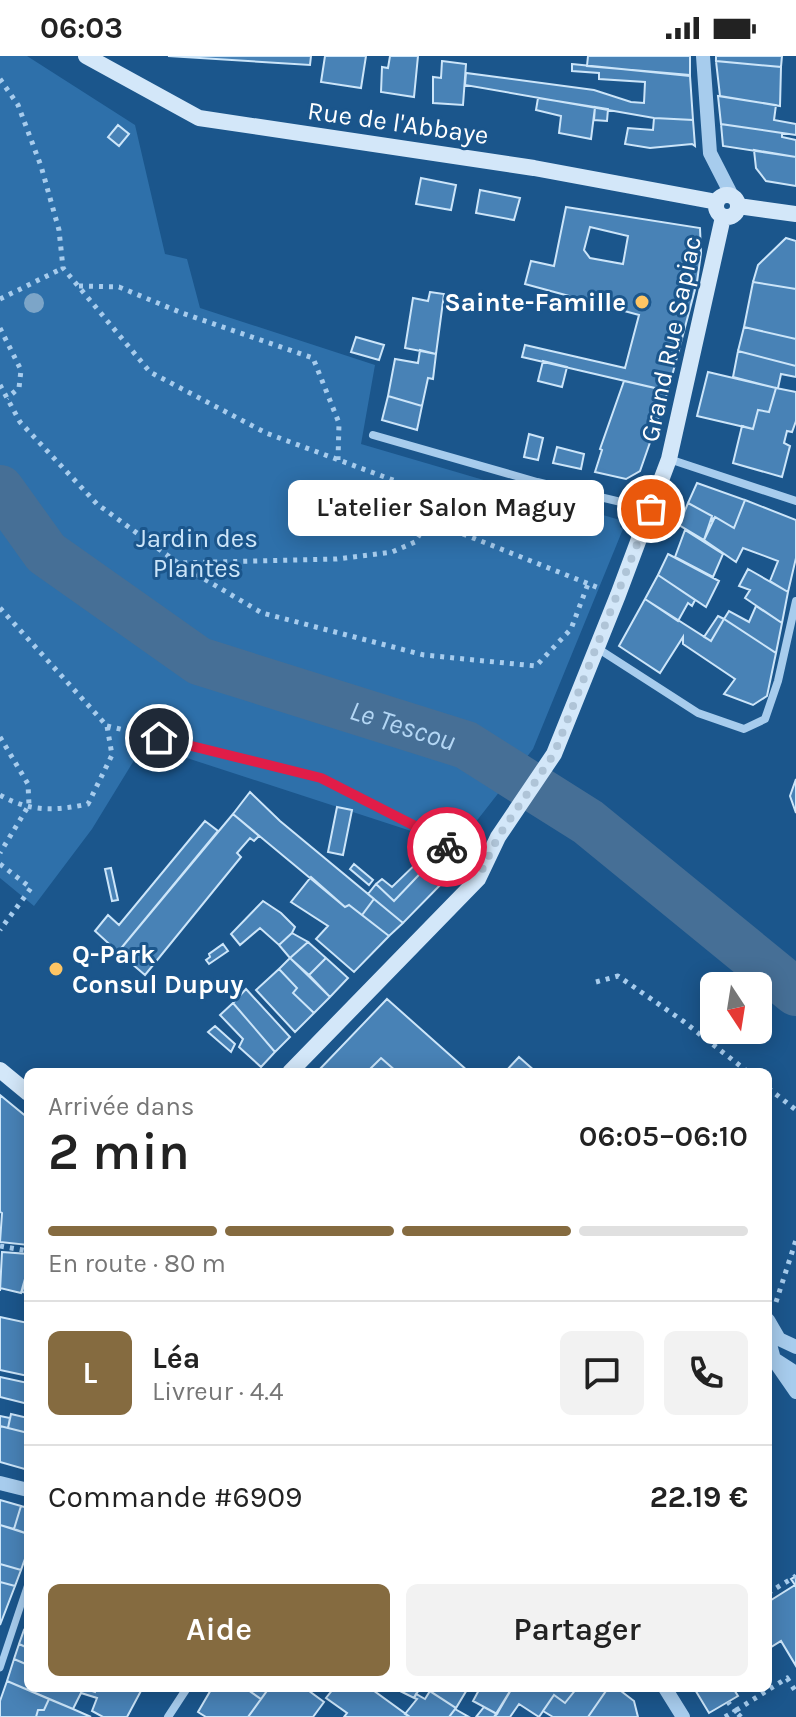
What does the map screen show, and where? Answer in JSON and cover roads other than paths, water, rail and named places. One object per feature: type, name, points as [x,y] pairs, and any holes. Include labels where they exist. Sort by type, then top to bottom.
[{"type":"main road","name":"Rue de l'Abbaye","points":[[86,56],[199,118],[534,168],[727,205],[796,214]]},
{"type":"main road","name":"Grand Rue Sapiac","points":[[294,1068],[469,888],[482,870],[498,837],[554,754],[669,459],[727,205]]},
{"type":"main road","points":[[0,1070],[24,1090]]},
{"type":"street","points":[[703,56],[710,153],[727,205]]},
{"type":"street","points":[[373,435],[537,482],[651,509]]},
{"type":"street","points":[[669,459],[796,501]]},
{"type":"street","points":[[597,648],[698,713],[744,729],[765,719],[778,681],[796,601]]},
{"type":"street","points":[[159,738],[321,778],[419,828],[482,870]]},
{"type":"street","points":[[772,1327],[779,1339],[791,1344]]},
{"type":"street","points":[[772,1352],[796,1392]]},
{"type":"street","points":[[774,1359],[796,1373]]},
{"type":"street","points":[[0,1483],[24,1489]]},
{"type":"street","points":[[0,1668],[24,1596]]},
{"type":"street","points":[[168,1717],[184,1692]]},
{"type":"street","points":[[667,1692],[683,1717]]},
{"type":"waterway","name":"Le Tescou","points":[[0,489],[46,553],[199,661],[466,745],[588,822],[796,992]]},
{"type":"place","name":"Sainte-Famille","points":[[642,302]]},
{"type":"place","name":"L'atelier Salon Maguy","points":[[651,509]]},
{"type":"place","name":"Q-Park Consul Dupuy","points":[[56,969]]},
{"type":"park label","name":"Jardin des Plantes","points":[[197,553]]}]
